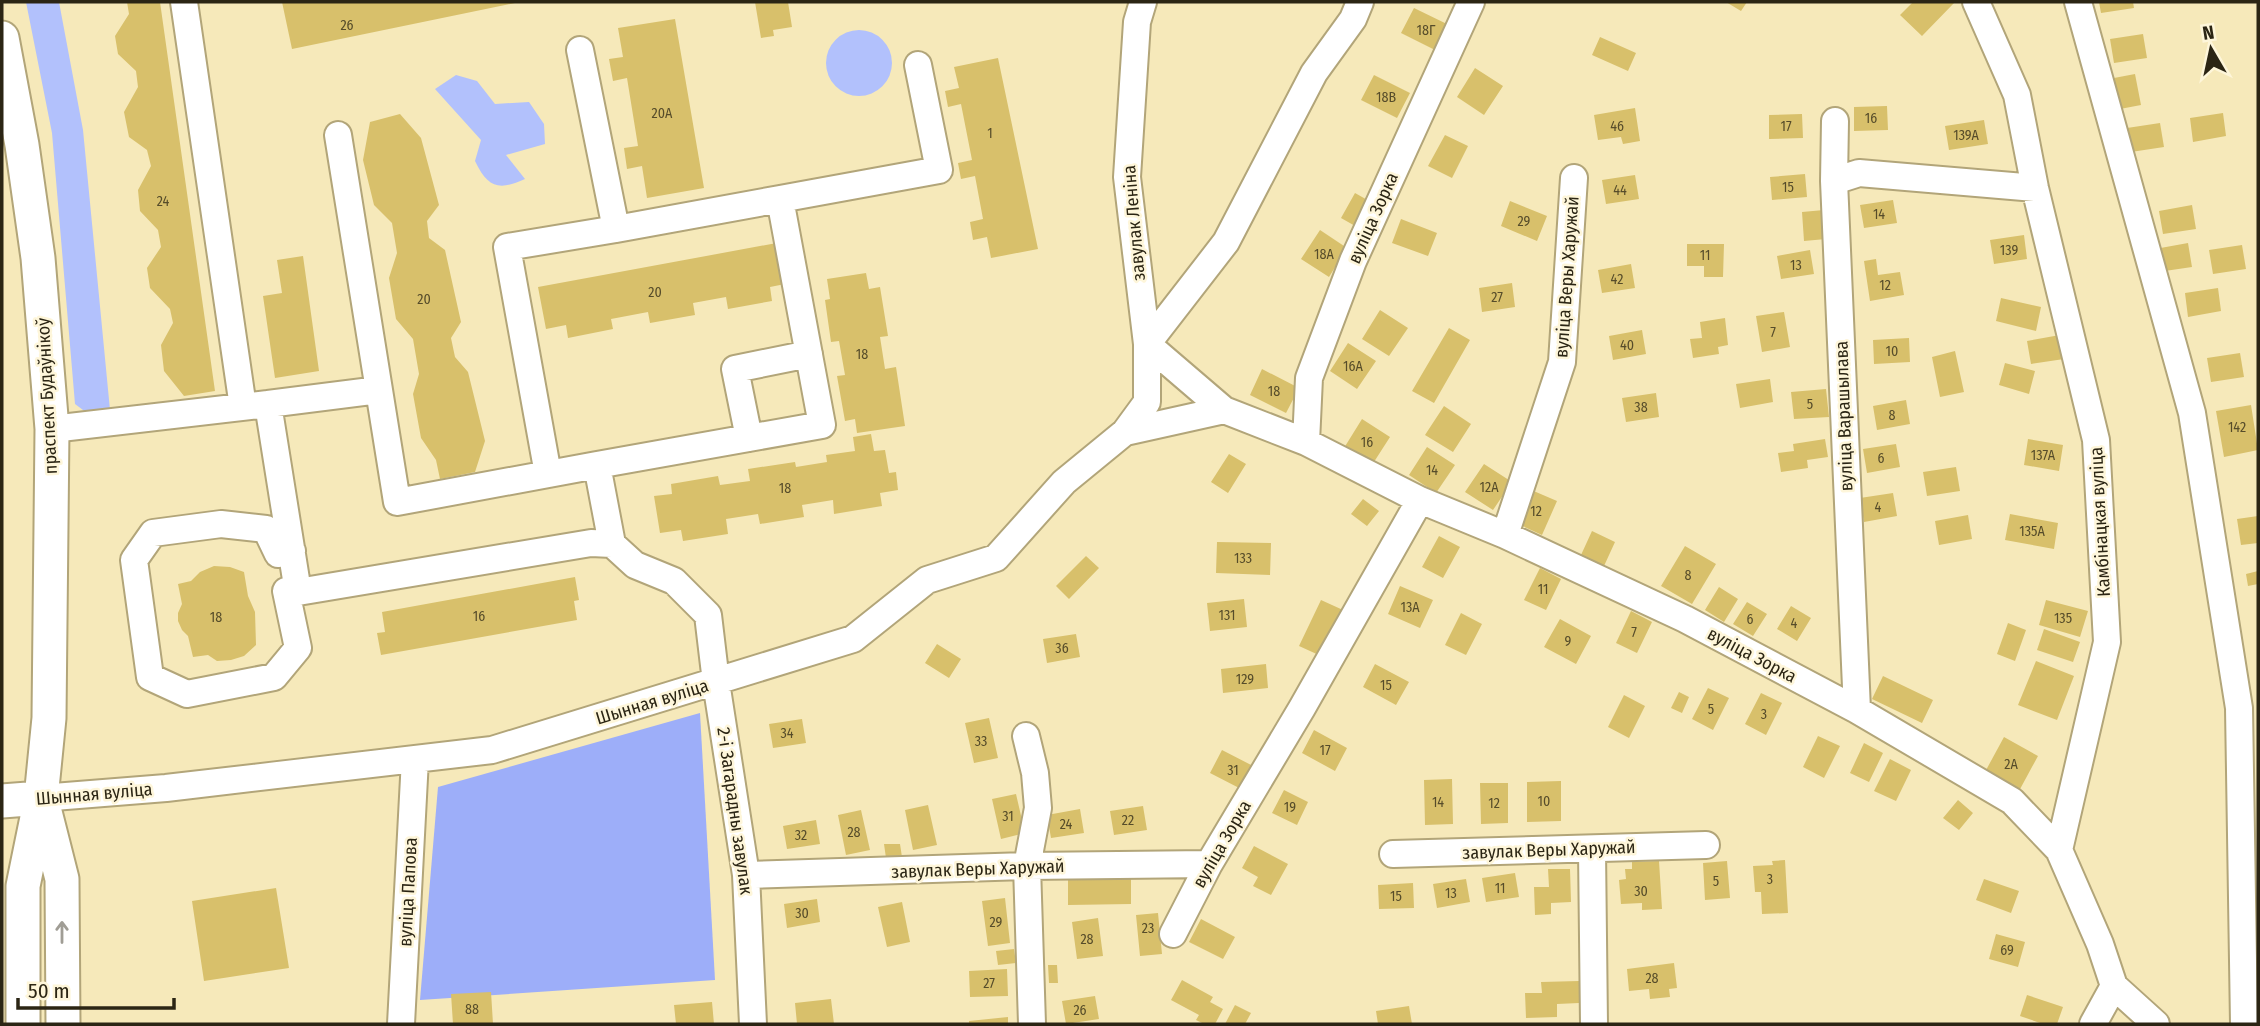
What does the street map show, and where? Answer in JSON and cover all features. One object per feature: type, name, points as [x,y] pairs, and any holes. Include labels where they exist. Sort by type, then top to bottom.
[{"type":"main road","name":"праспект Будаўнікоў","points":[[2,38],[12,146],[38,258],[52,429],[49,718],[41,798],[23,886],[23,1024]]},
{"type":"main road","name":"праспект Будаўнікоў","points":[[41,798],[62,879],[62,1024]]},
{"type":"main road","name":"Шынная вуліца","points":[[2,801],[41,798]]},
{"type":"street","points":[[184,2],[256,406],[292,551],[298,592]]},
{"type":"street","name":"завулак Леніна","points":[[1125,432],[1147,402],[1147,344],[1127,177],[1137,22],[1143,2]]},
{"type":"street","points":[[1224,410],[1147,344],[1226,242],[1314,73],[1353,19],[1360,2]]},
{"type":"street","name":"вуліца Зорка","points":[[1306,442],[1309,378],[1348,274],[1471,2]]},
{"type":"street","name":"Камбінацкая вуліца","points":[[1976,2],[2017,95],[2035,188],[2096,440],[2107,642],[2059,850]]},
{"type":"street","points":[[2078,2],[2192,413],[2197,440],[2239,708],[2244,1024]]},
{"type":"street","points":[[580,50],[616,229]]},
{"type":"street","points":[[548,474],[508,247],[939,170],[918,65]]},
{"type":"street","name":"вуліца Варашылава","points":[[1835,121],[1834,181],[1857,710]]},
{"type":"street","points":[[338,135],[397,502],[822,425],[779,199]]},
{"type":"street","points":[[1834,181],[1859,173],[2035,188]]},
{"type":"street","name":"вуліца Веры Харужай","points":[[1505,535],[1562,362],[1574,178]]},
{"type":"street","points":[[749,438],[735,369],[808,354]]},
{"type":"street","points":[[52,429],[379,390]]},
{"type":"street","name":"вуліца Зорка","points":[[1224,410],[1306,442],[1420,500],[1505,535],[1685,619],[1857,710],[2012,801],[2059,850]]},
{"type":"street","name":"Шынная вуліца","points":[[41,798],[166,788],[492,750],[853,639],[927,580],[996,558],[1064,482],[1125,432],[1224,410]]},
{"type":"street","points":[[292,551],[278,554],[266,529],[221,524],[153,533],[134,561],[150,677],[187,694],[274,677],[298,648],[286,591],[298,592],[591,543],[612,544],[597,466]]},
{"type":"street","name":"вуліца Зорка","points":[[1173,934],[1209,864],[1302,708],[1420,500]]},
{"type":"street","name":"2-і Загарадны завулак","points":[[612,544],[635,565],[674,581],[708,615],[747,875],[753,1024]]},
{"type":"street","points":[[1026,736],[1035,773],[1038,808],[1027,866],[1032,1024]]},
{"type":"street","name":"вуліца Папова","points":[[401,1024],[415,759]]},
{"type":"street","name":"завулак Веры Харужай","points":[[1392,854],[1706,845]]},
{"type":"street","points":[[1592,850],[1594,1024]]},
{"type":"street","points":[[2059,850],[2100,944],[2114,986],[2156,1024]]},
{"type":"street","name":"завулак Веры Харужай","points":[[747,875],[1027,866],[1209,864]]},
{"type":"street","points":[[2093,1024],[2114,986]]},
{"type":"shaded area","points":[[26,2],[59,2],[83,130],[110,410],[87,413],[75,404],[52,133]]},
{"type":"shaded area","points":[[865,30],[883,39],[890,50],[890,76],[883,87],[872,94],[853,96],[835,87],[828,76],[826,57],[835,39],[846,32]]},
{"type":"shaded area","points":[[456,75],[477,81],[495,104],[529,102],[544,124],[545,144],[506,155],[525,179],[508,185],[495,185],[480,170],[475,161],[481,140],[435,89]]},
{"type":"shaded area","points":[[700,713],[715,980],[420,1000],[438,787]]},
{"type":"building","points":[[127,2],[160,2],[215,391],[184,396],[164,371],[161,345],[173,323],[170,309],[150,288],[147,268],[161,247],[158,230],[140,211],[138,190],[151,166],[147,150],[129,137],[124,112],[138,87],[136,71],[118,54],[115,36],[129,14]]},
{"type":"building","points":[[282,2],[515,2],[515,3],[292,49]]},
{"type":"building","points":[[755,2],[788,2],[792,27],[773,30],[774,36],[761,38]]},
{"type":"building","points":[[1726,2],[1747,2],[1741,11]]},
{"type":"building","points":[[1913,2],[1955,2],[1922,36],[1900,15]]},
{"type":"building","points":[[2099,2],[2133,2],[2134,8],[2101,13]]},
{"type":"building","points":[[1414,8],[1451,26],[1437,51],[1401,33]]},
{"type":"building","points":[[675,19],[704,188],[647,198],[642,166],[627,169],[624,148],[638,146],[627,78],[613,81],[609,59],[623,57],[618,28]]},
{"type":"building","points":[[2143,34],[2147,58],[2114,63],[2110,39]]},
{"type":"building","points":[[1600,37],[1636,53],[1628,71],[1592,55]]},
{"type":"building","points":[[998,58],[1038,249],[991,258],[987,237],[973,240],[970,222],[983,219],[975,176],[961,179],[958,163],[972,160],[961,104],[948,107],[945,91],[959,88],[954,67]]},
{"type":"building","points":[[1475,68],[1503,86],[1484,115],[1457,97]]},
{"type":"building","points":[[2135,74],[2141,105],[2120,109],[2114,78]]},
{"type":"building","points":[[1374,75],[1410,93],[1397,118],[1361,100]]},
{"type":"building","points":[[1887,106],[1888,130],[1854,131],[1854,107]]},
{"type":"building","points":[[1635,108],[1640,141],[1623,144],[1621,137],[1598,140],[1594,115]]},
{"type":"building","points":[[2223,113],[2226,136],[2193,142],[2190,118]]},
{"type":"building","points":[[400,114],[421,138],[439,205],[427,221],[429,238],[445,250],[461,322],[451,338],[455,357],[468,372],[485,441],[475,472],[440,479],[436,460],[421,438],[413,394],[419,374],[413,339],[396,319],[389,278],[397,253],[392,223],[374,205],[363,160],[370,122]]},
{"type":"building","points":[[1802,114],[1803,138],[1769,139],[1769,115]]},
{"type":"building","points":[[1984,120],[1988,144],[1949,150],[1945,126]]},
{"type":"building","points":[[2160,123],[2164,147],[2131,152],[2127,128]]},
{"type":"building","points":[[1445,135],[1468,146],[1452,178],[1428,166]]},
{"type":"building","points":[[1805,174],[1807,197],[1772,200],[1770,177]]},
{"type":"building","points":[[1635,175],[1639,199],[1606,204],[1602,180]]},
{"type":"building","points":[[1355,193],[1378,206],[1364,231],[1341,218]]},
{"type":"building","points":[[1893,200],[1897,223],[1864,228],[1860,205]]},
{"type":"building","points":[[1510,201],[1547,216],[1537,241],[1501,226]]},
{"type":"building","points":[[2192,205],[2196,229],[2163,234],[2159,211]]},
{"type":"building","points":[[1824,210],[1826,239],[1804,241],[1802,212]]},
{"type":"building","points":[[1401,219],[1437,233],[1428,256],[1392,243]]},
{"type":"building","points":[[1320,230],[1347,248],[1329,277],[1301,259]]},
{"type":"building","points":[[2024,235],[2027,259],[1994,264],[1990,240]]},
{"type":"building","points":[[782,242],[790,283],[770,287],[772,301],[728,309],[726,297],[693,303],[695,315],[650,323],[648,312],[611,319],[613,329],[568,338],[566,325],[546,329],[538,287]]},
{"type":"building","points":[[2188,243],[2192,267],[2158,272],[2155,249]]},
{"type":"building","points":[[1687,244],[1724,244],[1723,277],[1704,277],[1704,266],[1687,266]]},
{"type":"building","points":[[2242,245],[2246,269],[2213,274],[2209,250]]},
{"type":"building","points":[[1810,250],[1814,274],[1781,279],[1777,256]]},
{"type":"building","points":[[303,256],[319,371],[275,378],[263,296],[282,293],[277,260]]},
{"type":"building","points":[[1876,259],[1878,275],[1900,272],[1904,295],[1870,301],[1864,261]]},
{"type":"building","points":[[1631,264],[1635,288],[1602,293],[1598,270]]},
{"type":"building","points":[[866,273],[869,289],[880,287],[888,336],[880,337],[885,369],[896,367],[905,426],[857,433],[855,419],[845,421],[837,376],[845,375],[839,341],[831,342],[825,300],[830,299],[827,279]]},
{"type":"building","points":[[1512,283],[1515,307],[1482,312],[1479,288]]},
{"type":"building","points":[[2218,288],[2221,311],[2188,317],[2185,293]]},
{"type":"building","points":[[2001,298],[2041,307],[2036,331],[1996,321]]},
{"type":"building","points":[[1380,310],[1408,328],[1389,356],[1362,339]]},
{"type":"building","points":[[1784,312],[1790,347],[1762,352],[1756,316]]},
{"type":"building","points":[[1725,318],[1728,345],[1718,347],[1719,354],[1693,358],[1690,339],[1702,338],[1700,322]]},
{"type":"building","points":[[1449,328],[1470,340],[1434,403],[1412,391]]},
{"type":"building","points":[[1642,330],[1646,354],[1613,360],[1609,336]]},
{"type":"building","points":[[2060,335],[2064,359],[2031,364],[2027,341]]},
{"type":"building","points":[[1909,338],[1910,362],[1874,364],[1873,340]]},
{"type":"building","points":[[1348,343],[1376,361],[1357,389],[1330,371]]},
{"type":"building","points":[[1955,351],[1964,392],[1940,397],[1932,357]]},
{"type":"building","points":[[2240,353],[2244,377],[2211,382],[2207,358]]},
{"type":"building","points":[[2005,363],[2035,371],[2029,394],[1999,385]]},
{"type":"building","points":[[1262,369],[1299,388],[1286,413],[1250,395]]},
{"type":"building","points":[[1770,379],[1773,402],[1740,408],[1736,384]]},
{"type":"building","points":[[1826,389],[1829,417],[1794,419],[1791,392]]},
{"type":"building","points":[[1656,393],[1659,417],[1626,422],[1622,398]]},
{"type":"building","points":[[1906,400],[1910,424],[1877,430],[1873,406]]},
{"type":"building","points":[[2251,405],[2258,450],[2224,457],[2216,411]]},
{"type":"building","points":[[1444,406],[1471,424],[1453,452],[1425,435]]},
{"type":"building","points":[[1362,419],[1390,437],[1372,465],[1344,448]]},
{"type":"building","points":[[871,434],[874,451],[885,450],[889,473],[896,472],[898,490],[880,493],[882,506],[834,514],[833,500],[802,505],[804,517],[760,524],[758,514],[726,519],[728,534],[683,541],[681,530],[660,533],[654,496],[672,494],[671,484],[718,476],[720,485],[750,481],[748,469],[795,462],[796,467],[827,462],[826,455],[855,451],[853,437]]},
{"type":"building","points":[[1825,439],[1828,457],[1807,460],[1808,468],[1781,472],[1778,453],[1794,451],[1793,444]]},
{"type":"building","points":[[2028,439],[2063,445],[2059,471],[2024,465]]},
{"type":"building","points":[[1896,444],[1900,467],[1867,473],[1863,449]]},
{"type":"building","points":[[1427,447],[1455,465],[1436,493],[1409,475]]},
{"type":"building","points":[[1229,454],[1246,464],[1228,493],[1211,482]]},
{"type":"building","points":[[1484,464],[1512,482],[1493,510],[1465,492]]},
{"type":"building","points":[[1956,467],[1960,491],[1927,496],[1923,472]]},
{"type":"building","points":[[1529,489],[1557,501],[1542,535],[1514,522]]},
{"type":"building","points":[[1893,493],[1897,516],[1864,522],[1860,498]]},
{"type":"building","points":[[1363,499],[1379,511],[1367,526],[1351,514]]},
{"type":"building","points":[[2010,514],[2058,523],[2054,549],[2005,540]]},
{"type":"building","points":[[1968,515],[1972,539],[1939,545],[1935,521]]},
{"type":"building","points":[[2258,516],[2258,543],[2241,545],[2237,519]]},
{"type":"building","points":[[1592,531],[1615,542],[1604,566],[1581,555]]},
{"type":"building","points":[[1439,536],[1460,547],[1443,578],[1422,567]]},
{"type":"building","points":[[1217,542],[1271,543],[1270,575],[1216,573]]},
{"type":"building","points":[[1685,546],[1716,564],[1692,604],[1661,586]]},
{"type":"building","points":[[1086,556],[1099,568],[1069,599],[1056,586]]},
{"type":"building","points":[[214,566],[230,567],[244,572],[248,596],[255,612],[256,645],[244,656],[231,660],[217,661],[208,655],[193,657],[188,636],[178,621],[182,604],[178,584],[191,581],[200,572]]},
{"type":"building","points":[[1540,568],[1561,579],[1546,610],[1524,600]]},
{"type":"building","points":[[2258,571],[2258,584],[2248,586],[2246,574]]},
{"type":"building","points":[[575,577],[579,600],[574,601],[577,620],[381,655],[377,633],[385,632],[382,612]]},
{"type":"building","points":[[1400,586],[1433,600],[1420,628],[1388,614]]},
{"type":"building","points":[[1719,587],[1738,599],[1724,622],[1705,610]]},
{"type":"building","points":[[1244,599],[1247,627],[1210,631],[1207,603]]},
{"type":"building","points":[[1321,600],[1343,610],[1321,656],[1299,646]]},
{"type":"building","points":[[2046,600],[2088,611],[2080,637],[2039,625]]},
{"type":"building","points":[[1747,602],[1767,614],[1753,636],[1733,624]]},
{"type":"building","points":[[1791,606],[1811,618],[1797,641],[1777,629]]},
{"type":"building","points":[[1631,611],[1652,622],[1637,653],[1616,643]]},
{"type":"building","points":[[1461,613],[1482,624],[1466,655],[1445,645]]},
{"type":"building","points":[[1560,619],[1591,636],[1576,664],[1544,647]]},
{"type":"building","points":[[2008,623],[2026,630],[2015,661],[1997,654]]},
{"type":"building","points":[[2044,629],[2080,642],[2073,662],[2037,650]]},
{"type":"building","points":[[1076,634],[1080,657],[1047,663],[1043,639]]},
{"type":"building","points":[[937,644],[961,659],[949,678],[925,663]]},
{"type":"building","points":[[2036,661],[2074,676],[2057,720],[2018,705]]},
{"type":"building","points":[[1266,664],[1268,688],[1223,693],[1221,669]]},
{"type":"building","points":[[1375,664],[1409,682],[1396,705],[1363,687]]},
{"type":"building","points":[[1883,676],[1933,700],[1922,723],[1872,699]]},
{"type":"building","points":[[1708,688],[1729,698],[1713,730],[1692,719]]},
{"type":"building","points":[[1679,692],[1689,697],[1682,713],[1671,708]]},
{"type":"building","points":[[1761,693],[1782,703],[1766,735],[1745,724]]},
{"type":"building","points":[[1624,695],[1645,706],[1629,738],[1608,727]]},
{"type":"building","points":[[989,718],[998,758],[974,763],[965,723]]},
{"type":"building","points":[[802,719],[806,743],[773,748],[769,724]]},
{"type":"building","points":[[1314,730],[1347,748],[1335,771],[1302,753]]},
{"type":"building","points":[[1818,736],[1840,746],[1824,778],[1803,767]]},
{"type":"building","points":[[2004,737],[2038,756],[2019,791],[1985,772]]},
{"type":"building","points":[[1864,743],[1883,753],[1869,782],[1850,773]]},
{"type":"building","points":[[1222,750],[1255,767],[1243,790],[1210,773]]},
{"type":"building","points":[[1890,759],[1911,770],[1896,801],[1874,791]]},
{"type":"building","points":[[1452,779],[1453,824],[1425,825],[1424,780]]},
{"type":"building","points":[[1561,781],[1561,821],[1527,822],[1527,782]]},
{"type":"building","points":[[1480,783],[1508,783],[1508,823],[1481,824]]},
{"type":"building","points":[[1284,790],[1308,802],[1297,825],[1272,813]]},
{"type":"building","points":[[1016,794],[1025,833],[1001,839],[992,799]]},
{"type":"building","points":[[1958,800],[1973,813],[1959,830],[1943,818]]},
{"type":"building","points":[[928,805],[937,845],[913,850],[905,810]]},
{"type":"building","points":[[1143,806],[1147,830],[1114,835],[1110,811]]},
{"type":"building","points":[[1080,809],[1084,833],[1051,838],[1047,815]]},
{"type":"building","points":[[861,810],[870,850],[846,855],[838,815]]},
{"type":"building","points":[[816,820],[820,844],[787,849],[783,826]]},
{"type":"building","points":[[884,844],[900,844],[902,857],[886,858]]},
{"type":"building","points":[[1254,846],[1288,864],[1271,895],[1253,886],[1258,877],[1242,868]]},
{"type":"building","points":[[1785,860],[1788,913],[1762,914],[1761,892],[1755,892],[1753,866],[1773,865],[1772,861]]},
{"type":"building","points":[[1659,861],[1662,909],[1642,910],[1642,903],[1621,904],[1619,880],[1626,879],[1625,869],[1632,869],[1632,862]]},
{"type":"building","points":[[1727,861],[1730,898],[1705,900],[1703,863]]},
{"type":"building","points":[[1548,869],[1570,869],[1571,902],[1551,903],[1551,914],[1535,915],[1534,887],[1549,887]]},
{"type":"building","points":[[1515,873],[1519,897],[1486,902],[1482,878]]},
{"type":"building","points":[[1131,879],[1131,904],[1068,905],[1068,880]]},
{"type":"building","points":[[1466,879],[1470,902],[1437,908],[1433,884]]},
{"type":"building","points":[[1984,879],[2019,891],[2011,913],[1976,900]]},
{"type":"building","points":[[1413,883],[1414,908],[1379,909],[1378,885]]},
{"type":"building","points":[[276,888],[289,968],[204,981],[192,901]]},
{"type":"building","points":[[1005,898],[1010,943],[988,946],[982,901]]},
{"type":"building","points":[[817,899],[820,922],[787,928],[784,904]]},
{"type":"building","points":[[902,902],[910,942],[887,947],[878,907]]},
{"type":"building","points":[[1158,913],[1162,954],[1140,956],[1136,915]]},
{"type":"building","points":[[1098,918],[1103,956],[1077,959],[1072,922]]},
{"type":"building","points":[[1201,919],[1235,937],[1223,959],[1189,942]]},
{"type":"building","points":[[1996,934],[2025,942],[2018,967],[1989,959]]},
{"type":"building","points":[[1014,949],[1016,963],[998,965],[996,951]]},
{"type":"building","points":[[1674,963],[1677,988],[1669,989],[1670,997],[1650,999],[1649,989],[1629,991],[1627,969]]},
{"type":"building","points":[[1048,965],[1057,965],[1058,983],[1049,983]]},
{"type":"building","points":[[1007,969],[1008,996],[970,997],[969,971]]},
{"type":"building","points":[[1182,980],[1213,997],[1210,1002],[1223,1009],[1215,1024],[1204,1024],[1196,1020],[1199,1015],[1171,1000]]},
{"type":"building","points":[[1579,981],[1579,1003],[1557,1004],[1557,1017],[1526,1018],[1525,993],[1542,993],[1541,982]]},
{"type":"building","points":[[491,992],[493,1024],[453,1024],[451,994]]},
{"type":"building","points":[[2027,995],[2063,1007],[2057,1024],[2043,1024],[2020,1016]]},
{"type":"building","points":[[1095,996],[1099,1019],[1066,1024],[1062,1001]]},
{"type":"building","points":[[831,999],[834,1024],[797,1024],[795,1003]]},
{"type":"building","points":[[712,1002],[714,1024],[676,1024],[674,1005]]},
{"type":"building","points":[[1235,1005],[1251,1013],[1245,1024],[1225,1024]]},
{"type":"building","points":[[1409,1006],[1412,1024],[1378,1024],[1376,1011]]},
{"type":"building","points":[[1008,1017],[1008,1024],[969,1024],[969,1021]]}]
